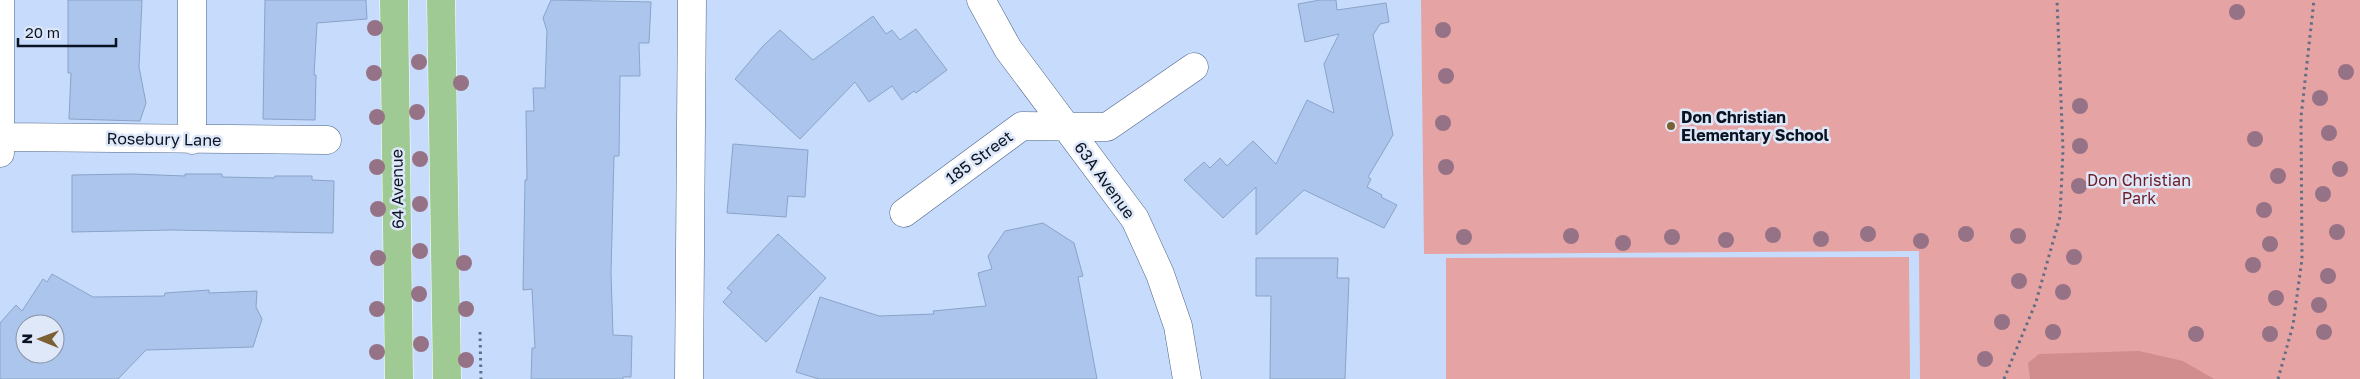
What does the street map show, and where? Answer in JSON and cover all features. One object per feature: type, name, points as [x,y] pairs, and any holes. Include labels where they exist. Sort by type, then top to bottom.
[{"type":"main road","name":"64 Avenue","points":[[394,0],[399,379]]},
{"type":"main road","points":[[441,0],[447,379]]},
{"type":"street","points":[[192,0],[192,140]]},
{"type":"street","points":[[689,379],[692,0]]},
{"type":"street","name":"63A Avenue","points":[[981,0],[1008,49],[1135,219],[1160,274],[1178,326],[1187,379]]},
{"type":"street","points":[[0,2],[1,145]]},
{"type":"street","name":"185 Street","points":[[904,213],[1022,126],[1107,126],[1194,66]]},
{"type":"street","name":"Rosebury Lane","points":[[1,145],[192,140],[327,140]]},
{"type":"path","points":[[2004,379],[2036,302],[2060,217],[2063,150],[2057,0]]},
{"type":"path","points":[[2278,379],[2293,325],[2302,259],[2301,117],[2314,0]]},
{"type":"green space","name":"Don Christian Park","points":[[1421,0],[2360,0],[2360,379],[1920,379],[1919,251],[1424,254]]},
{"type":"green space","points":[[1909,257],[1910,379],[1446,379],[1446,258]]},
{"type":"shaded area","points":[[2139,351],[2183,361],[2214,379],[2030,379],[2028,363],[2039,354]]},
{"type":"building","points":[[68,0],[142,0],[139,67],[146,103],[140,121],[69,119],[71,73],[68,73]]},
{"type":"building","points":[[265,0],[366,0],[367,19],[317,23],[314,75],[316,75],[315,120],[263,119]]},
{"type":"building","points":[[551,0],[651,2],[649,43],[639,43],[640,76],[620,76],[619,156],[614,156],[611,273],[613,335],[632,336],[631,377],[623,377],[623,379],[531,379],[532,348],[535,348],[532,289],[523,290],[525,180],[527,180],[526,111],[534,111],[533,88],[545,88],[547,31],[543,18]]},
{"type":"building","points":[[1320,0],[1336,0],[1337,10],[1386,3],[1389,22],[1380,24],[1373,35],[1393,135],[1368,177],[1371,179],[1367,187],[1397,205],[1384,228],[1304,190],[1256,235],[1256,187],[1223,218],[1184,180],[1204,162],[1210,168],[1220,158],[1227,166],[1253,141],[1276,164],[1307,100],[1334,113],[1324,64],[1339,34],[1305,42],[1298,4]]},
{"type":"building","points":[[873,16],[886,34],[892,30],[900,40],[916,29],[947,70],[916,93],[914,91],[902,100],[892,86],[869,102],[855,82],[800,139],[735,79],[763,46],[780,30],[813,60]]},
{"type":"building","points":[[733,144],[808,150],[805,197],[788,196],[786,217],[727,213]]},
{"type":"building","points":[[132,174],[185,176],[185,174],[222,174],[222,177],[274,178],[275,176],[312,176],[312,180],[334,181],[333,233],[171,230],[72,232],[72,175]]},
{"type":"building","points":[[1043,223],[1074,243],[1083,276],[1078,277],[1097,379],[819,379],[796,372],[820,297],[879,316],[934,314],[933,311],[986,306],[978,273],[992,269],[988,256],[1005,231]]},
{"type":"building","points":[[778,234],[826,278],[766,342],[723,302],[732,292],[727,288]]},
{"type":"building","points":[[1256,258],[1338,258],[1337,278],[1349,278],[1345,379],[1270,379],[1271,296],[1256,296]]},
{"type":"building","points":[[52,274],[93,297],[164,296],[165,293],[209,290],[209,293],[257,291],[256,307],[262,319],[253,347],[146,350],[118,379],[0,379],[0,323],[16,305],[22,311],[43,279],[47,282]]},
{"type":"place","name":"Don Christian Elementary School","points":[[1671,126]]}]
